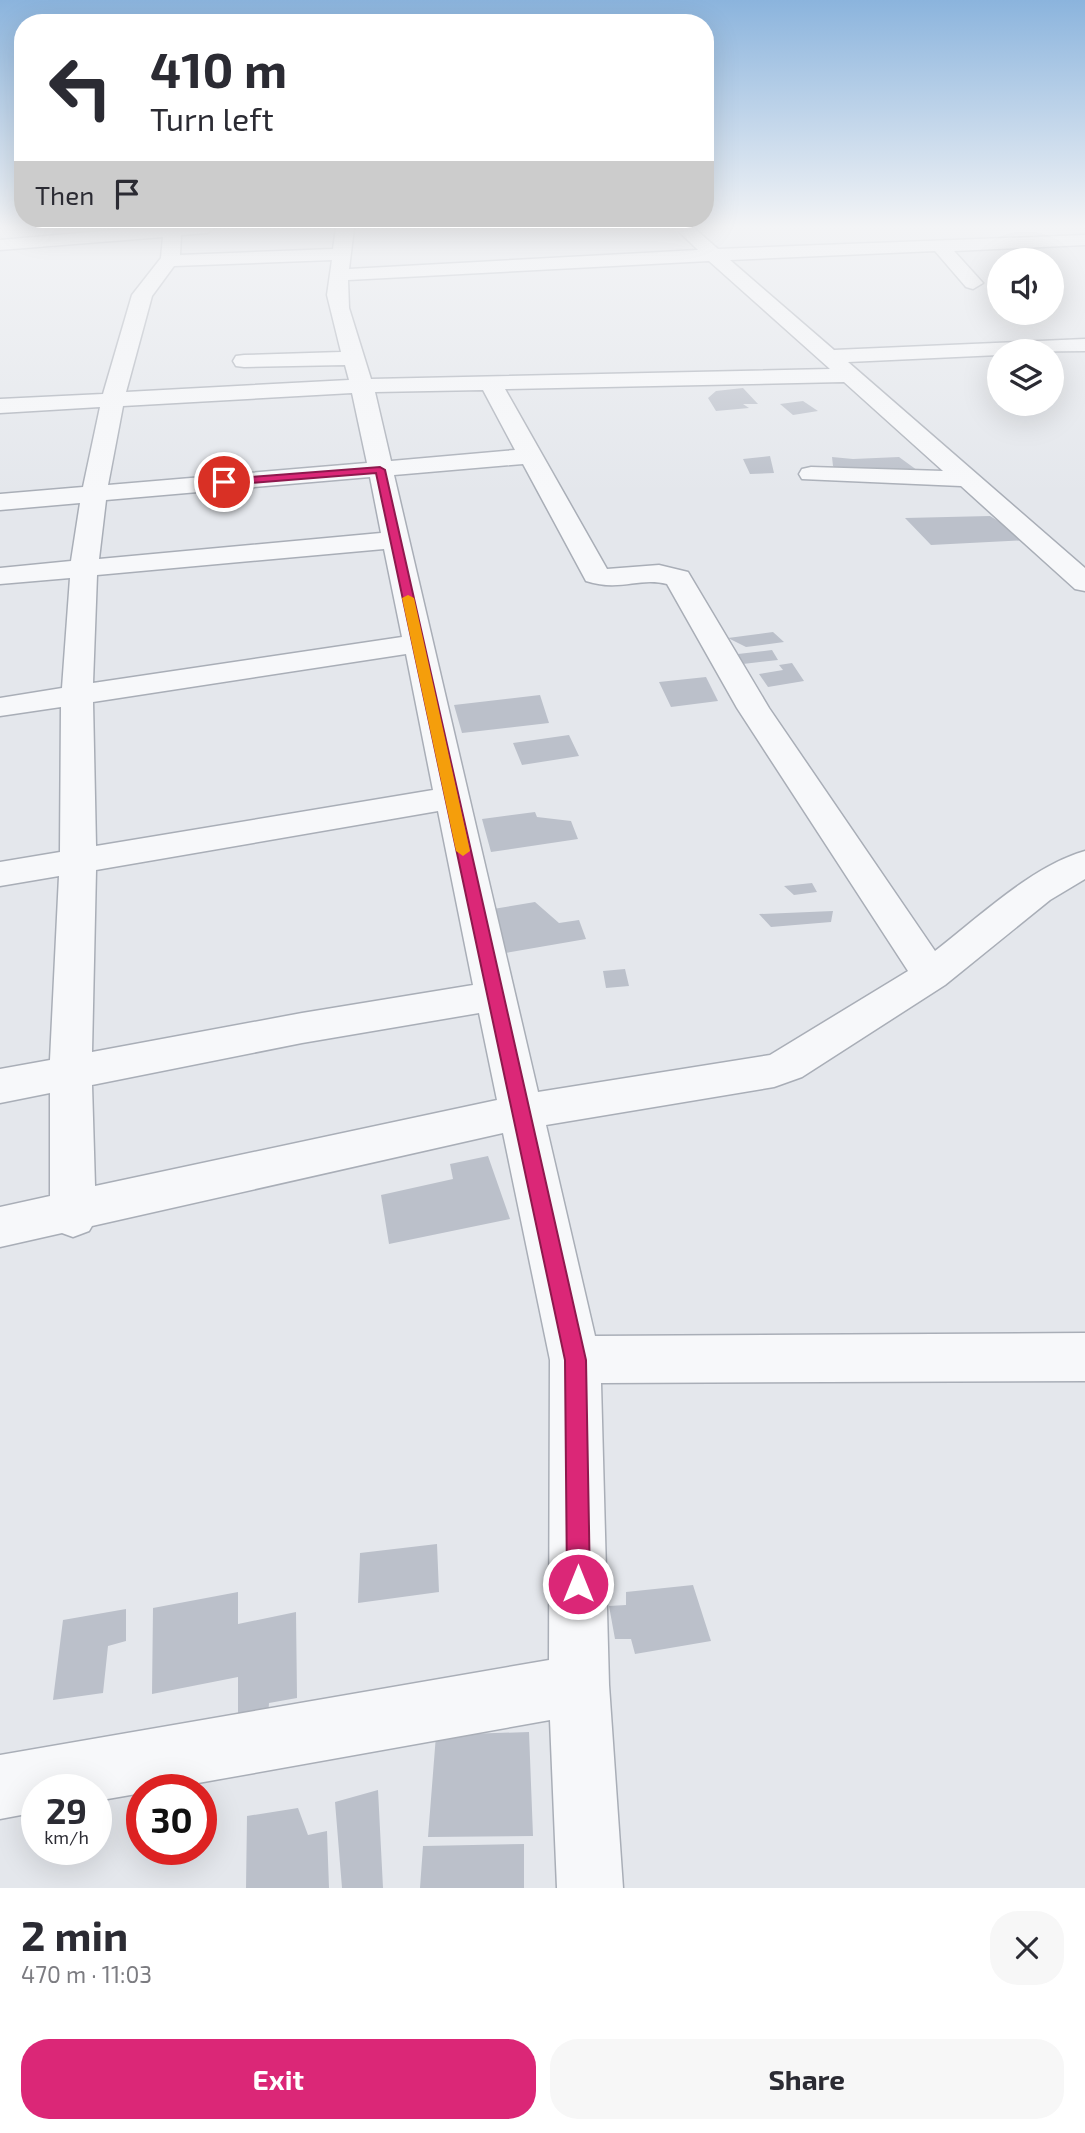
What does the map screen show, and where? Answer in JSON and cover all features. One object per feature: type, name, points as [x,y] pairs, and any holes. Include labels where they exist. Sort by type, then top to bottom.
[{"type":"street","points":[[73,1214],[71,1072],[78,860],[77,694],[84,567],[94,493],[113,399],[136,316]]},
{"type":"street","points":[[342,316],[362,386],[575,1360],[579,1685],[590,1888]]},
{"type":"street","points":[[782,316],[1085,583]]},
{"type":"street","points":[[829,357],[1085,345]]},
{"type":"street","points":[[244,361],[354,358]]},
{"type":"street","points":[[0,405],[362,386],[848,375]]},
{"type":"street","points":[[491,384],[596,575],[608,578],[664,574],[678,578],[753,708],[931,975]]},
{"type":"street","points":[[0,502],[530,456]]},
{"type":"street","points":[[811,474],[967,479]]},
{"type":"street","points":[[0,576],[396,540]]},
{"type":"street","points":[[0,707],[418,643]]},
{"type":"street","points":[[0,874],[452,798]]},
{"type":"street","points":[[0,1227],[73,1214],[521,1112],[774,1071],[846,1031],[931,975],[1037,891],[1085,863]]},
{"type":"street","points":[[0,1086],[494,996]]},
{"type":"street","points":[[575,1360],[1085,1357]]},
{"type":"street","points":[[0,1787],[579,1685]]},
{"type":"building","points":[[743,388],[758,404],[743,404],[749,408],[716,411],[708,398],[716,391]]},
{"type":"building","points":[[803,401],[818,411],[793,415],[780,404]]},
{"type":"building","points":[[770,456],[774,473],[750,474],[743,459]]},
{"type":"building","points":[[832,457],[899,457],[921,473],[848,479],[833,466]]},
{"type":"building","points":[[990,516],[1029,540],[931,545],[905,518]]},
{"type":"building","points":[[773,632],[784,642],[746,647],[728,638]]},
{"type":"building","points":[[772,650],[778,660],[743,664],[738,654]]},
{"type":"building","points":[[792,663],[804,681],[768,687],[759,674],[783,670],[779,665]]},
{"type":"building","points":[[706,677],[718,701],[671,707],[659,682]]},
{"type":"building","points":[[540,695],[549,723],[462,733],[454,705]]},
{"type":"building","points":[[569,735],[579,756],[522,765],[513,743]]},
{"type":"building","points":[[535,812],[537,817],[571,821],[578,839],[491,852],[482,819]]},
{"type":"building","points":[[812,883],[817,892],[794,895],[784,886]]},
{"type":"building","points":[[535,902],[559,923],[579,920],[586,939],[500,954],[487,910]]},
{"type":"building","points":[[833,911],[831,922],[771,927],[759,914]]},
{"type":"building","points":[[625,969],[629,986],[606,988],[603,971]]},
{"type":"building","points":[[488,1156],[510,1219],[389,1244],[381,1195],[453,1179],[450,1164]]},
{"type":"building","points":[[437,1544],[439,1592],[358,1603],[360,1553]]},
{"type":"building","points":[[693,1585],[711,1641],[635,1654],[631,1639],[615,1639],[609,1606],[626,1605],[626,1592]]},
{"type":"building","points":[[238,1592],[238,1624],[296,1612],[297,1698],[269,1703],[268,1717],[238,1720],[238,1677],[152,1694],[153,1608]]},
{"type":"building","points":[[126,1609],[126,1641],[108,1646],[103,1693],[53,1700],[63,1620]]},
{"type":"building","points":[[529,1732],[533,1836],[428,1837],[436,1735]]},
{"type":"building","points":[[378,1790],[383,1888],[342,1888],[335,1802]]},
{"type":"building","points":[[298,1808],[308,1835],[327,1831],[329,1888],[246,1888],[247,1816]]},
{"type":"building","points":[[524,1844],[524,1888],[420,1888],[423,1846]]},
{"type":"slow traffic","points":[[408,598],[463,851]]},
{"type":"route","points":[[224,482],[380,470],[575,1360],[578,1584]]}]
